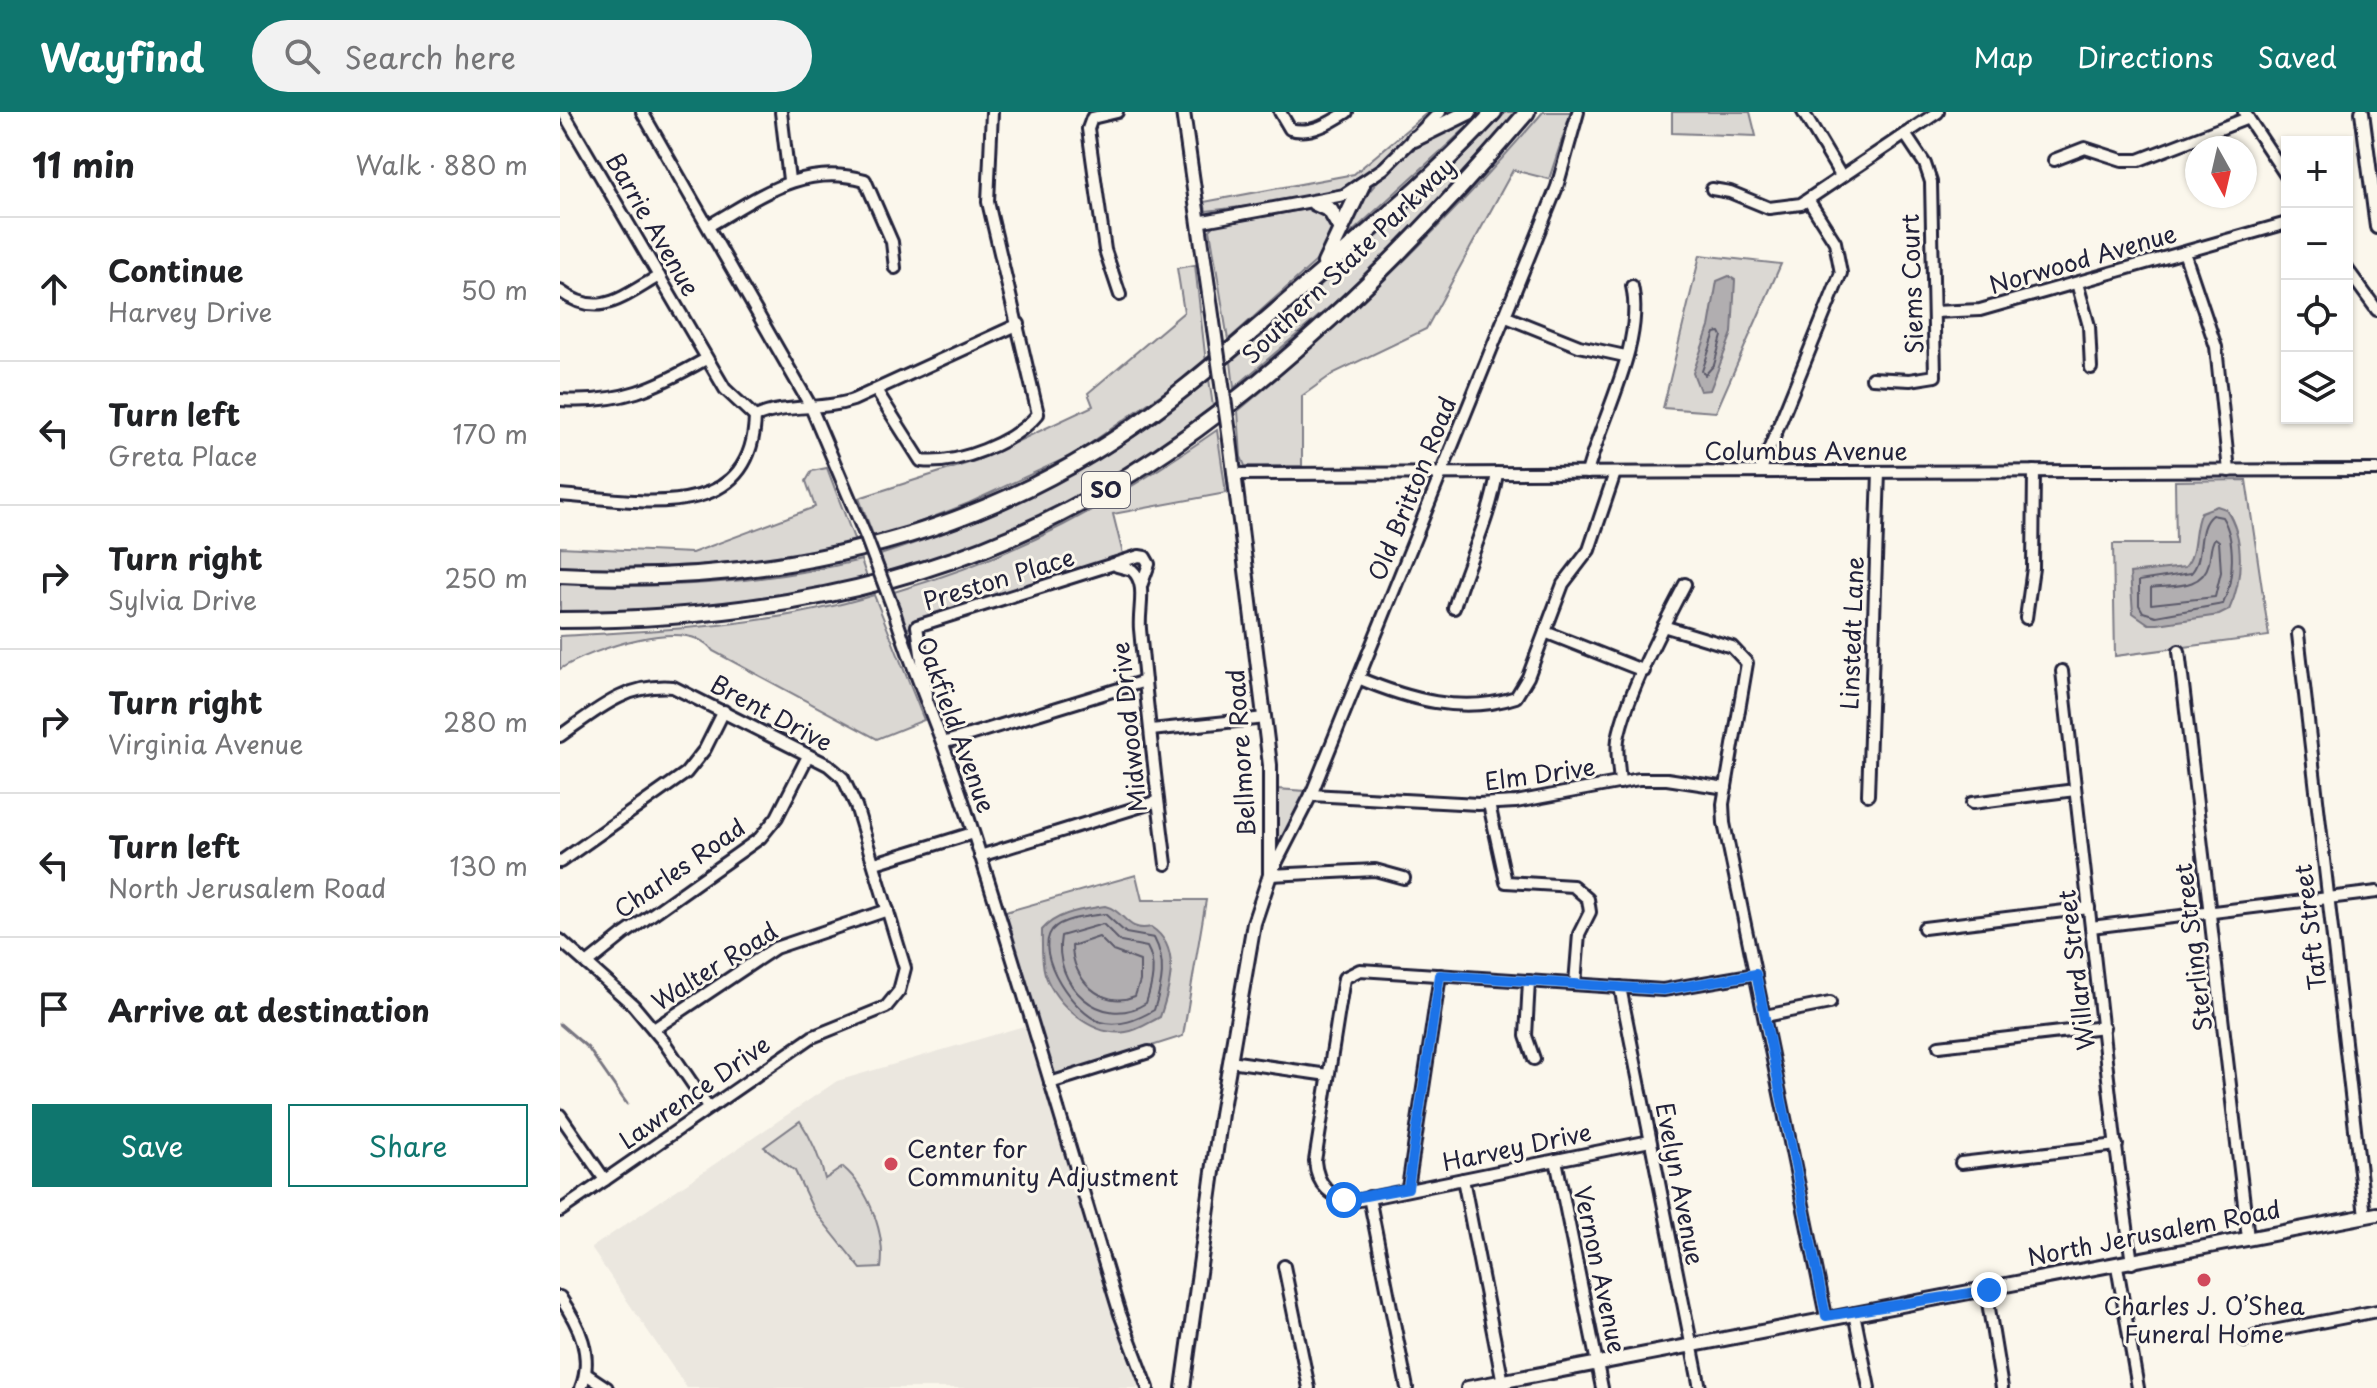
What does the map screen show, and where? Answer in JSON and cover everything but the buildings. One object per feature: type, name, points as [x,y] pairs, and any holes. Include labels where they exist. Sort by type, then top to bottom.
[{"type":"highway","name":"Southern State Parkway","points":[[560,575],[650,577],[756,569],[879,544],[964,516],[1041,482],[1131,428],[1410,196],[1494,112]]},
{"type":"highway","name":"Southern State Parkway","points":[[560,620],[709,612],[843,591],[963,556],[1065,512],[1179,442],[1271,368],[1415,234],[1527,112]]},
{"type":"highway","points":[[1414,139],[1462,113]]},
{"type":"highway","points":[[1306,285],[1333,251],[1362,185]]},
{"type":"highway","points":[[1315,203],[1330,210],[1341,229]]},
{"type":"main road","name":"Bellmore Road","points":[[1183,112],[1235,474],[1271,785],[1270,875],[1254,923],[1230,1061],[1183,1388]]},
{"type":"main road","points":[[2362,112],[2374,166],[2377,227]]},
{"type":"main road","name":"North Jerusalem Road","points":[[1468,1388],[1504,1385],[1826,1316],[2117,1266],[2371,1215]]},
{"type":"street","name":"Barrie Avenue","points":[[563,112],[706,359],[731,395],[755,417]]},
{"type":"street","name":"Oakfield Avenue","points":[[642,112],[810,405],[866,537],[911,667],[927,697],[973,833],[1120,1314],[1148,1388]]},
{"type":"street","points":[[781,112],[789,180]]},
{"type":"street","points":[[876,390],[921,461],[938,463],[984,449],[1028,426],[1038,414],[988,202],[992,112]]},
{"type":"street","points":[[1117,112],[1092,118],[1088,129],[1105,250],[1120,295]]},
{"type":"street","points":[[1280,114],[1290,129],[1301,131],[1328,124],[1347,112]]},
{"type":"street","points":[[1198,222],[1336,199],[1362,185],[1440,112]]},
{"type":"street","name":"Old Britton Road","points":[[1270,875],[1311,795],[1561,176],[1578,112]]},
{"type":"street","points":[[1803,112],[1841,176]]},
{"type":"street","points":[[1712,189],[1726,191],[1769,208],[1792,207],[1809,201],[1841,176],[1938,112]]},
{"type":"street","points":[[2054,160],[2085,148],[2122,160],[2139,160],[2246,115],[2281,168]]},
{"type":"street","name":"Siems Court","points":[[1872,378],[1910,380],[1935,376],[1930,174],[1905,134]]},
{"type":"street","points":[[708,226],[789,180],[845,174],[865,180],[892,242],[895,268]]},
{"type":"street","points":[[1760,472],[1841,273],[1835,242],[1809,201]]},
{"type":"street","name":"Norwood Avenue","points":[[1934,312],[1980,310],[2281,225]]},
{"type":"street","points":[[2184,252],[2216,347],[2229,471]]},
{"type":"street","points":[[560,291],[577,303],[594,306],[615,301],[659,276]]},
{"type":"street","points":[[2353,277],[2377,310]]},
{"type":"street","points":[[2077,283],[2089,326],[2091,368]]},
{"type":"street","points":[[1587,473],[1637,309],[1632,286]]},
{"type":"street","points":[[1504,316],[1579,346],[1625,356]]},
{"type":"street","points":[[560,495],[679,503],[712,493],[739,471],[755,436],[755,417],[810,405],[839,405],[1019,324]]},
{"type":"street","points":[[560,400],[622,399],[659,386],[706,359]]},
{"type":"street","name":"Columbus Avenue","points":[[1235,474],[2377,470]]},
{"type":"street","points":[[2026,618],[2033,568],[2034,471]]},
{"type":"street","name":"Linstedt Lane","points":[[1868,795],[1879,472]]},
{"type":"street","points":[[1454,608],[1464,573],[1490,509],[1497,473]]},
{"type":"street","points":[[1358,678],[1423,702],[1471,704],[1516,697],[1523,688],[1563,584],[1589,550],[1615,473]]},
{"type":"street","name":"Midwood Drive","points":[[1116,566],[1134,557],[1145,557],[1149,568],[1141,586],[1139,619],[1166,864]]},
{"type":"street","points":[[1116,566],[1132,570],[1141,586]]},
{"type":"street","name":"Preston Place","points":[[927,697],[927,673],[917,626],[1116,566]]},
{"type":"street","points":[[1620,783],[1618,739],[1663,626],[1685,584]]},
{"type":"street","points":[[1663,626],[1732,647],[1747,663],[1726,788],[1724,823],[1826,1316]]},
{"type":"street","points":[[1545,632],[1644,671]]},
{"type":"street","name":"Taft Street","points":[[2298,634],[2328,899],[2371,1215]]},
{"type":"street","name":"Sterling Street","points":[[2179,651],[2248,1238]]},
{"type":"street","name":"Willard Street","points":[[2062,671],[2132,1263]]},
{"type":"street","points":[[943,743],[1145,681]]},
{"type":"street","name":"Brent Drive","points":[[560,736],[614,698],[653,686],[673,687],[828,765],[849,787],[902,952],[903,982],[886,1007],[857,1019]]},
{"type":"street","points":[[560,862],[686,773],[705,749],[724,711]]},
{"type":"street","points":[[1151,730],[1265,718]]},
{"type":"street","name":"Charles Road","points":[[587,964],[760,838],[777,817],[808,756]]},
{"type":"street","name":"Elm Drive","points":[[1311,795],[1489,804],[1620,783],[1667,779],[1726,788]]},
{"type":"street","points":[[1972,803],[2075,790]]},
{"type":"street","points":[[980,856],[1158,801]]},
{"type":"street","points":[[1489,804],[1506,882],[1562,884],[1582,892],[1588,899],[1590,912],[1579,934],[1575,984]]},
{"type":"street","points":[[875,863],[973,833]]},
{"type":"street","points":[[1270,875],[1375,870],[1404,878]]},
{"type":"street","points":[[2091,927],[2377,892]]},
{"type":"street","points":[[1924,928],[2089,908]]},
{"type":"street","name":"Walter Road","points":[[654,1029],[775,948],[888,910]]},
{"type":"street","points":[[560,940],[654,1029],[709,1108]]},
{"type":"street","points":[[1230,1061],[1328,1075],[1341,986],[1349,974],[1360,970],[1679,989],[1756,974]]},
{"type":"street","points":[[1408,1188],[1440,975]]},
{"type":"street","points":[[1529,981],[1526,1036],[1534,1059]]},
{"type":"street","name":"Evelyn Avenue","points":[[1620,987],[1700,1388]]},
{"type":"street","points":[[1765,1016],[1830,1003]]},
{"type":"street","name":"Lawrence Drive","points":[[560,1211],[812,1037],[857,1019]]},
{"type":"street","points":[[1939,1046],[2104,1027]]},
{"type":"street","points":[[1050,1083],[1149,1052]]},
{"type":"street","name":"Harvey Drive","points":[[1328,1075],[1315,1167],[1318,1178],[1329,1193],[1344,1200],[1650,1141]]},
{"type":"street","points":[[560,1115],[605,1180]]},
{"type":"street","points":[[1961,1163],[2117,1145]]},
{"type":"street","name":"Vernon Avenue","points":[[1556,1160],[1602,1388]]},
{"type":"street","points":[[1463,1179],[1504,1385]]},
{"type":"street","points":[[1369,1197],[1407,1388]]},
{"type":"street","points":[[1284,1266],[1309,1388]]},
{"type":"street","points":[[2117,1266],[2138,1388]]},
{"type":"street","points":[[1986,1290],[2002,1388]]},
{"type":"street","points":[[560,1297],[582,1334],[586,1374],[581,1388]]},
{"type":"street","points":[[2245,1341],[2263,1333],[2377,1311]]},
{"type":"street","points":[[1854,1313],[1869,1388]]},
{"type":"street","points":[[586,1374],[607,1388]]},
{"type":"shaded area","points":[[1431,112],[1413,133],[1354,185],[1326,197],[1206,211],[1204,202],[1354,174]]},
{"type":"shaded area","points":[[1506,112],[1518,112],[1428,213],[1340,298],[1234,388],[1231,362],[1433,188]]},
{"type":"shaded area","points":[[1543,112],[1571,112],[1549,179],[1513,170],[1426,329],[1334,373],[1302,396],[1302,466],[1245,466],[1241,457],[1238,411],[1397,268],[1472,192]]},
{"type":"shaded area","points":[[1672,112],[1750,112],[1756,136],[1672,133]]},
{"type":"shaded area","points":[[1474,115],[1477,118],[1339,244],[1364,198],[1393,165]]},
{"type":"shaded area","points":[[1308,209],[1329,216],[1336,228],[1323,255],[1228,340],[1210,230],[1215,225]]},
{"type":"shaded area","points":[[1700,255],[1781,264],[1716,412],[1663,408]]},
{"type":"shaded area","points":[[1195,265],[1206,363],[1075,454],[969,503],[875,540],[859,498],[978,460],[1093,406],[1088,393],[1184,312],[1177,268]]},
{"type":"shaded area","points":[[1209,379],[1213,406],[1098,485],[1019,526],[887,573],[880,555],[970,522],[1055,484],[1135,436]]},
{"type":"shaded area","points":[[1217,430],[1226,493],[1113,514],[1123,554],[916,622],[906,630],[894,592],[984,561],[1063,525],[1139,482]]},
{"type":"shaded area","points":[[827,468],[856,544],[709,564],[635,568],[560,567],[560,547],[692,553],[815,507],[806,481],[812,471]]},
{"type":"shaded area","points":[[2246,480],[2269,636],[2115,656],[2113,544],[2176,544],[2175,481]]},
{"type":"shaded area","points":[[861,560],[868,580],[847,586],[695,609],[560,614],[560,584],[637,586],[712,583],[786,575]]},
{"type":"shaded area","points":[[874,595],[924,720],[877,739],[713,651],[701,641],[683,636],[662,636],[616,645],[560,669],[560,636],[679,629],[758,620]]},
{"type":"shaded area","points":[[1276,789],[1306,791],[1273,862]]},
{"type":"shaded area","points":[[1136,875],[1142,900],[1206,900],[1183,1036],[1052,1078],[1002,913]]},
{"type":"shaded area","name":"Center for Community Adjustment","points":[[1024,1026],[1140,1388],[687,1388],[591,1248],[837,1081]]},
{"type":"shaded area","points":[[800,1121],[815,1149],[825,1179],[843,1167],[861,1187],[878,1227],[881,1268],[861,1269],[813,1209],[795,1171],[764,1147]]},
{"type":"water","points":[[1729,276],[1735,280],[1732,333],[1710,390],[1700,391],[1693,373],[1709,327],[1717,281]]},
{"type":"water","points":[[2217,506],[2226,509],[2239,545],[2237,586],[2229,610],[2219,615],[2149,624],[2133,613],[2130,573],[2185,567],[2192,555],[2201,512]]},
{"type":"water","points":[[1105,906],[1136,927],[1151,927],[1161,935],[1170,957],[1170,981],[1160,1017],[1130,1031],[1113,1032],[1088,1024],[1058,997],[1044,969],[1042,930],[1062,916]]},
{"type":"waterway","points":[[560,1024],[588,1048],[627,1104]]},
{"type":"place","name":"Center for Community Adjustment","points":[[891,1164]]},
{"type":"place","name":"Charles J. O’Shea Funeral Home","points":[[2204,1280]]},
{"type":"route","points":[[1344,1200],[1355,1201],[1408,1188],[1440,975],[1663,990],[1756,974],[1826,1316],[1989,1290]]}]
